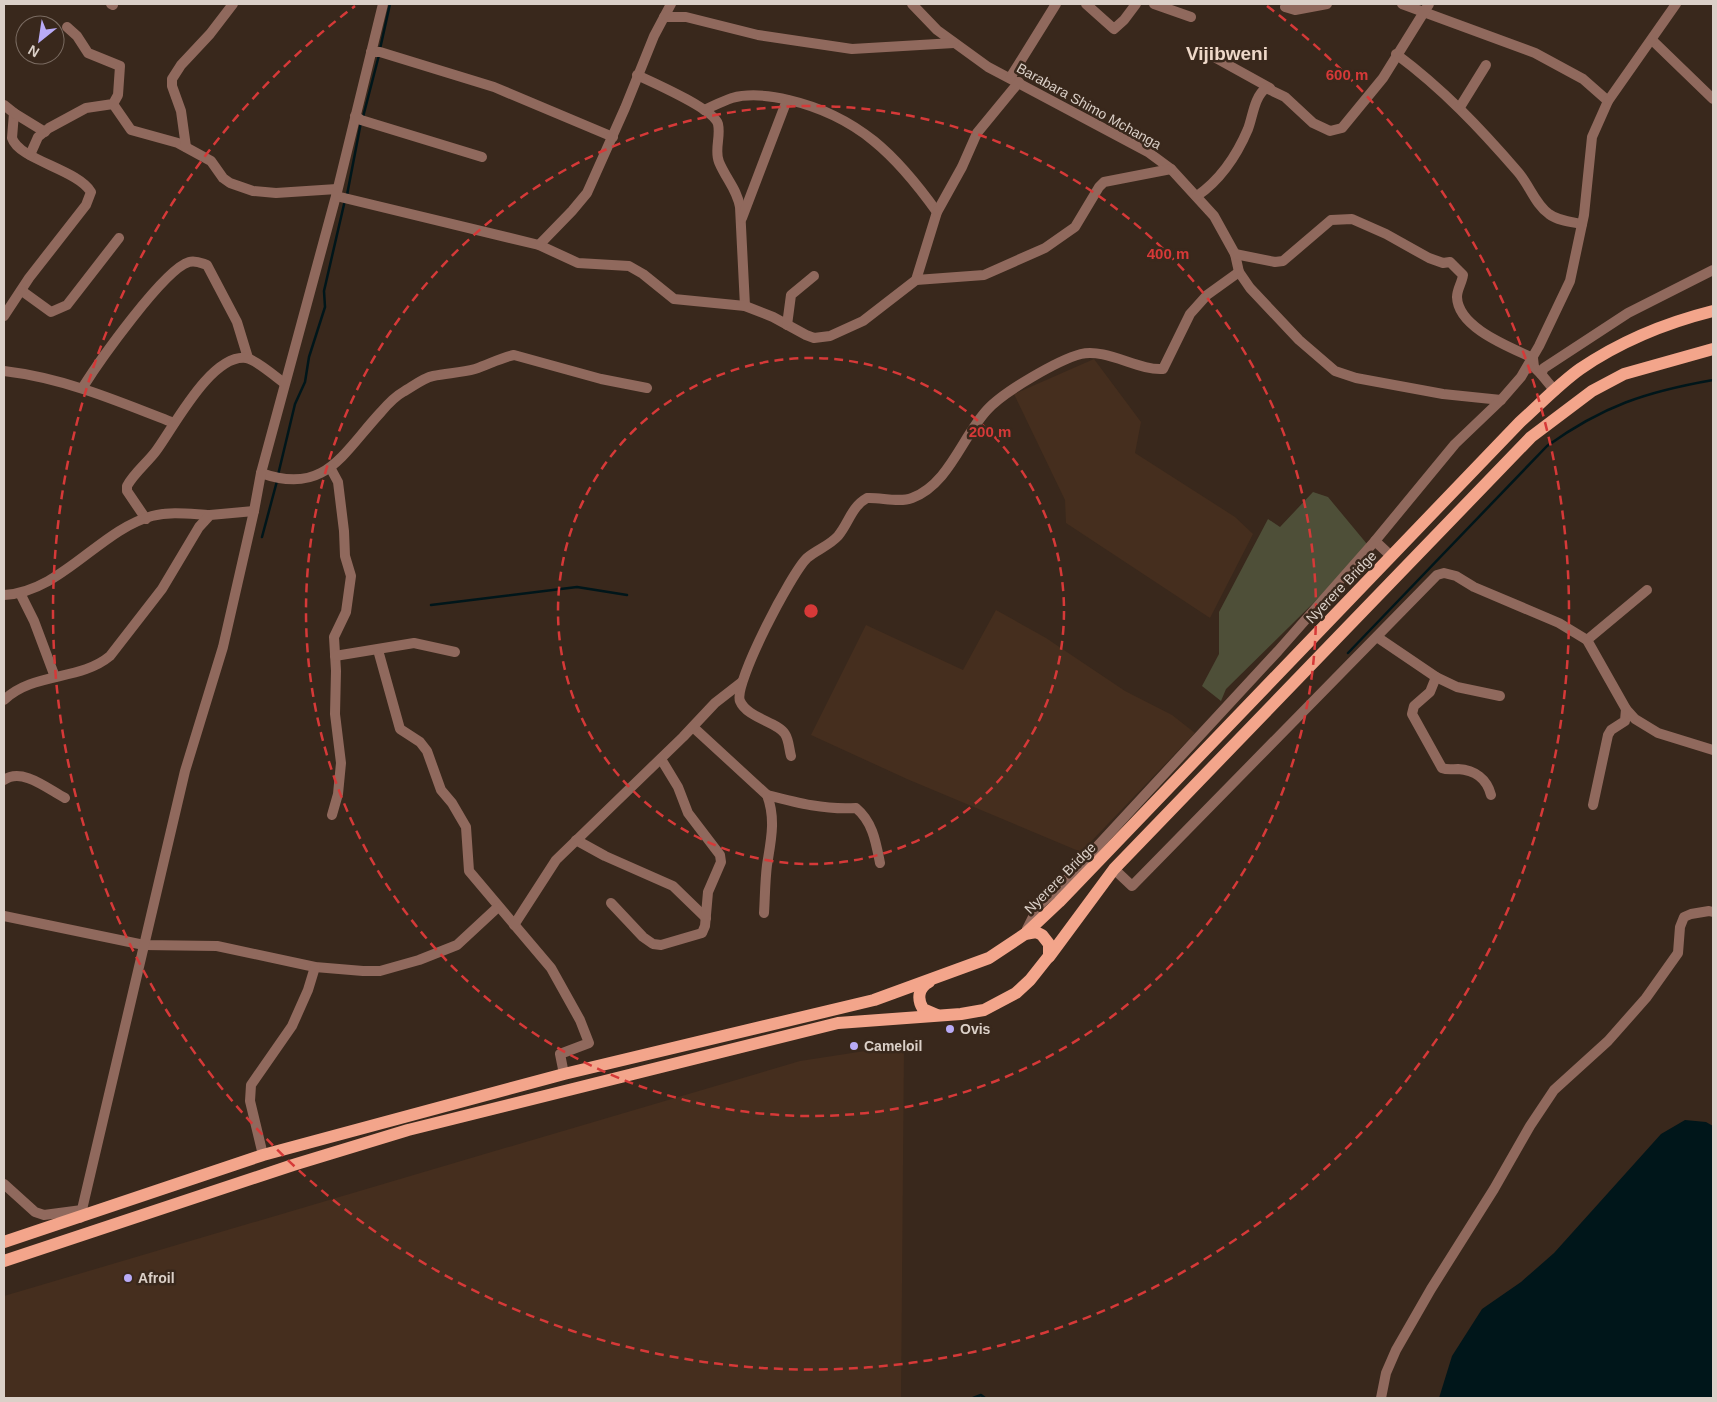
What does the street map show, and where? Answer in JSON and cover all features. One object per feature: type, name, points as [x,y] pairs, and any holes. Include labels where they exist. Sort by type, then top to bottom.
[{"type":"main road","name":"Nyerere Bridge","points":[[4,1242],[81,1214],[264,1155],[564,1074],[865,1002],[933,980],[989,958],[1025,934],[1058,902],[1520,422],[1579,370],[1626,341],[1677,320],[1713,311]]},
{"type":"main road","points":[[4,1261],[284,1168],[408,1130],[838,1023],[961,1014],[1000,1003],[1016,993],[1046,961],[1114,869],[1531,437],[1592,391],[1624,374],[1713,349]]},
{"type":"main road","points":[[1025,934],[1036,932],[1046,938],[1050,950],[1046,961]]},
{"type":"main road","points":[[933,980],[922,988],[920,1004],[928,1012],[942,1016]]},
{"type":"street","points":[[186,147],[181,111],[172,86],[172,79],[181,64],[210,34],[233,4]]},
{"type":"street","points":[[4,1184],[35,1212],[44,1215],[81,1214],[185,771],[223,647],[261,474],[336,192],[383,4]]},
{"type":"street","points":[[539,245],[572,212],[587,192],[613,137],[636,75],[671,4]]},
{"type":"street","name":"Barabara Shimo Mchanga","points":[[912,4],[954,43],[988,67],[1148,152],[1171,169],[1214,216],[1235,254],[1239,272],[1250,288],[1299,340],[1335,371],[1356,378],[1443,394],[1501,400]]},
{"type":"street","points":[[916,280],[937,212],[962,167],[977,134],[1014,80],[1056,4]]},
{"type":"street","points":[[1086,4],[1114,29],[1124,20],[1136,4]]},
{"type":"street","points":[[1154,4],[1191,17]]},
{"type":"street","points":[[1285,7],[1295,10],[1327,4]]},
{"type":"street","points":[[1402,4],[1426,8],[1535,53],[1583,79],[1608,100]]},
{"type":"street","points":[[1025,934],[1040,905],[1062,884],[1278,651],[1455,444],[1513,388],[1533,358],[1570,281],[1582,224],[1592,138],[1608,100],[1676,4]]},
{"type":"street","points":[[1214,57],[1285,97],[1313,123],[1330,131],[1342,128],[1383,78],[1426,8]]},
{"type":"street","points":[[664,17],[686,17],[758,35],[852,49],[954,43]]},
{"type":"street","points":[[67,27],[88,53],[120,66],[118,95],[113,104]]},
{"type":"street","points":[[1652,40],[1713,99]]},
{"type":"street","points":[[371,52],[380,52],[458,74],[613,137]]},
{"type":"street","points":[[1396,54],[1431,80],[1460,107],[1524,178],[1538,204],[1554,218],[1582,224]]},
{"type":"street","points":[[1460,107],[1486,65]]},
{"type":"street","points":[[636,75],[716,118],[718,123],[718,158],[724,174],[737,193],[741,221],[745,306]]},
{"type":"street","points":[[1197,196],[1211,187],[1223,171],[1247,131],[1258,97],[1261,92],[1270,88]]},
{"type":"street","points":[[704,110],[734,97],[769,96],[814,106],[848,123],[878,143],[914,180],[937,212]]},
{"type":"street","points":[[741,221],[787,100]]},
{"type":"street","points":[[113,104],[131,130],[170,140],[186,147],[211,161],[223,178],[230,183],[253,191],[336,192],[539,245],[578,263],[629,266],[643,274],[674,300],[745,306],[814,338],[830,336],[862,321],[916,280],[965,277],[998,270],[1045,248],[1075,227],[1104,182],[1171,169]]},
{"type":"street","points":[[30,154],[38,137],[45,132],[86,108],[113,104]]},
{"type":"street","points":[[4,105],[14,114],[45,132]]},
{"type":"street","points":[[4,316],[29,278],[86,205],[91,192],[87,186],[75,178],[30,154],[13,142],[14,114]]},
{"type":"street","points":[[355,116],[361,120],[482,157]]},
{"type":"street","points":[[1235,254],[1275,262],[1283,261],[1331,220],[1352,219],[1386,234],[1429,258],[1453,264],[1463,275],[1457,296],[1458,305],[1467,318],[1490,339],[1533,358]]},
{"type":"street","points":[[22,291],[51,312],[67,305],[119,238]]},
{"type":"street","points":[[84,388],[100,360],[161,284],[187,262],[197,261],[207,266],[237,322],[248,358]]},
{"type":"street","points":[[1541,374],[1552,363],[1628,314],[1713,270]]},
{"type":"street","points":[[791,756],[786,734],[757,717],[739,700],[742,682],[754,649],[796,572],[806,559],[836,538],[851,512],[860,502],[867,498],[910,499],[924,492],[951,463],[987,409],[1033,377],[1082,354],[1115,357],[1163,369],[1190,314],[1207,295],[1239,272]]},
{"type":"street","points":[[788,325],[791,295],[814,276]]},
{"type":"street","points":[[261,474],[278,479],[313,478],[331,469],[360,434],[402,392],[432,376],[476,368],[514,354],[601,379],[647,388]]},
{"type":"street","points":[[146,519],[127,491],[127,486],[152,457],[194,395],[215,371],[236,358],[248,358],[284,383]]},
{"type":"street","points":[[1533,358],[1534,367],[1555,391]]},
{"type":"street","points":[[4,371],[27,374],[84,388],[174,423]]},
{"type":"street","points":[[331,469],[338,482],[345,556],[351,576],[346,612],[334,636],[334,714],[341,763],[338,794],[332,816]]},
{"type":"street","points":[[4,595],[20,593],[62,573],[123,531],[146,519],[176,513],[210,515],[254,511]]},
{"type":"street","points":[[4,700],[24,685],[87,669],[102,663],[110,656],[162,589],[199,527],[210,515]]},
{"type":"street","points":[[1374,541],[1391,556]]},
{"type":"street","points":[[1114,869],[1132,886],[1437,575],[1444,573],[1456,576],[1474,587],[1559,623],[1587,640],[1626,709],[1644,726],[1658,733],[1713,750]]},
{"type":"street","points":[[1587,640],[1647,590]]},
{"type":"street","points":[[20,593],[34,621],[55,676]]},
{"type":"street","points":[[1377,637],[1436,677],[1457,686],[1500,696]]},
{"type":"street","points":[[335,656],[414,643],[455,652]]},
{"type":"street","points":[[378,650],[396,721],[400,729],[420,742],[427,751],[441,790],[452,803],[466,826],[469,871],[550,968],[580,1020],[589,1043],[560,1054],[564,1074]]},
{"type":"street","points":[[1436,677],[1430,692],[1414,706],[1412,714],[1442,768],[1467,770],[1484,779],[1488,784],[1491,795]]},
{"type":"street","points":[[514,925],[556,860],[715,703],[742,682]]},
{"type":"street","points":[[1593,805],[1608,735],[1611,730],[1625,721],[1626,709]]},
{"type":"street","points":[[693,726],[767,795],[772,808],[773,832],[767,866],[764,913]]},
{"type":"street","points":[[610,903],[642,937],[653,944],[661,944],[702,933],[706,918],[708,892],[721,862],[720,855],[688,812],[678,787],[660,759]]},
{"type":"street","points":[[4,780],[16,775],[28,778],[65,798]]},
{"type":"street","points":[[767,795],[805,806],[834,809],[856,808],[864,814],[874,834],[880,864]]},
{"type":"street","points":[[576,840],[605,856],[673,886],[706,918]]},
{"type":"street","points":[[4,916],[144,946],[217,946],[315,967],[380,971],[419,960],[457,945],[498,907]]},
{"type":"street","points":[[1381,1398],[1386,1373],[1396,1350],[1431,1288],[1554,1090],[1608,1041],[1646,998],[1678,954],[1680,927],[1684,917],[1700,912],[1713,912]]},
{"type":"street","points":[[264,1155],[250,1102],[251,1085],[292,1026],[308,990],[315,967]]},
{"type":"shaded area","points":[[1094,359],[1141,422],[1135,453],[1235,517],[1253,534],[1210,618],[1066,523],[1065,500],[1014,394]]},
{"type":"shaded area","points":[[996,610],[1046,638],[1125,691],[1172,715],[1195,733],[1081,852],[907,779],[811,735],[866,625],[963,670]]},
{"type":"shaded area","points":[[904,1045],[901,1398],[4,1398],[4,1296],[800,1061]]},
{"type":"shaded area","points":[[1685,1120],[1706,1122],[1713,1126],[1713,1398],[1439,1398],[1452,1356],[1482,1309],[1521,1282],[1554,1253],[1661,1134]]},
{"type":"green space","points":[[1313,492],[1328,497],[1367,544],[1362,555],[1226,689],[1221,701],[1202,686],[1219,654],[1219,612],[1268,519],[1280,527]]},
{"type":"waterway","points":[[380,49],[390,4]]},
{"type":"waterway","points":[[363,117],[379,55]]},
{"type":"waterway","points":[[347,195],[361,122]]},
{"type":"waterway","points":[[278,475],[295,404],[305,382],[309,357],[325,307],[324,291],[345,200]]},
{"type":"waterway","points":[[1348,653],[1547,446],[1567,432],[1625,402],[1666,390],[1713,380]]},
{"type":"waterway","points":[[262,537],[277,481]]},
{"type":"waterway","points":[[431,605],[577,587],[627,595]]},
{"type":"waterway","points":[[973,1398],[981,1395],[985,1398]]},
{"type":"place","name":"Ovis","points":[[950,1029]]},
{"type":"place","name":"Cameloil","points":[[854,1046]]},
{"type":"place","name":"Afroil","points":[[128,1278]]},
{"type":"district","name":"Vijibweni","points":[[1227,53]]}]
